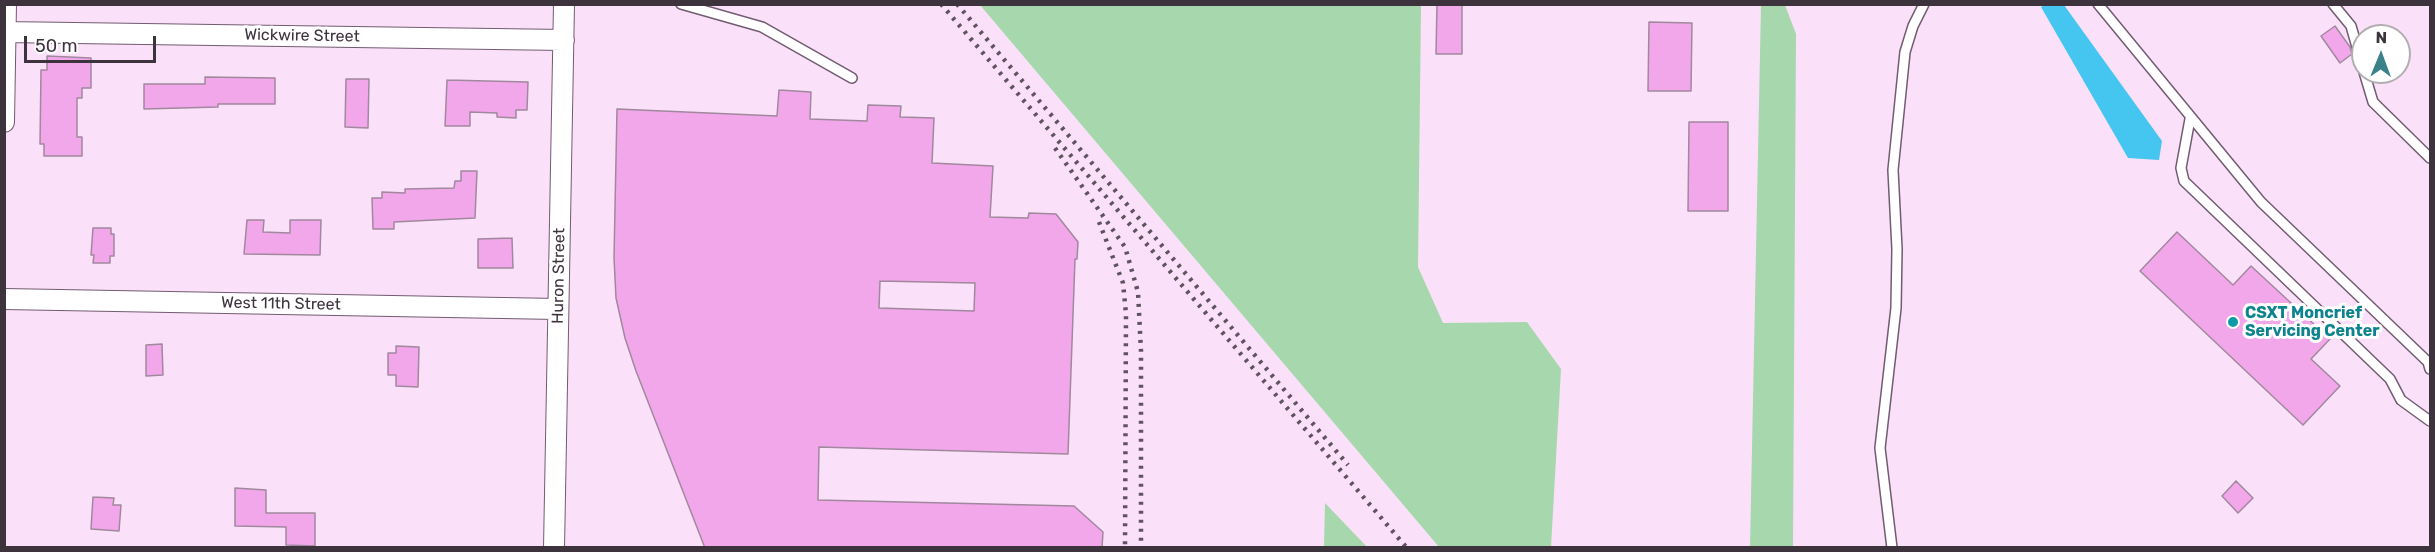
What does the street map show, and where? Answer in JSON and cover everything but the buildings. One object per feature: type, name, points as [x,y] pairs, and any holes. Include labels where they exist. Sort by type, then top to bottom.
[{"type":"street","points":[[4,122],[6,4]]},
{"type":"street","name":"Huron Street","points":[[554,548],[564,4]]},
{"type":"street","name":"Wickwire Street","points":[[5,32],[564,40]]},
{"type":"street","name":"West 11th Street","points":[[4,299],[558,309]]},
{"type":"lane","points":[[681,4],[762,27],[852,78]]},
{"type":"lane","points":[[1892,548],[1880,448],[1896,308],[1897,249],[1893,170],[1905,52],[1913,26],[1924,4]]},
{"type":"lane","points":[[2098,4],[2190,119],[2261,202],[2430,364]]},
{"type":"lane","points":[[2333,4],[2351,26]]},
{"type":"lane","points":[[2368,84],[2373,102],[2430,158]]},
{"type":"lane","points":[[2190,119],[2181,168],[2184,181],[2390,379],[2401,400],[2430,421]]},
{"type":"green space","points":[[980,5],[1421,5],[1418,267],[1443,323],[1527,322],[1561,369],[1551,547],[1439,547]]},
{"type":"green space","points":[[1761,5],[1785,5],[1796,34],[1793,547],[1750,547]]},
{"type":"green space","points":[[1325,503],[1367,547],[1324,547]]},
{"type":"water","points":[[2064,5],[2162,141],[2159,160],[2128,158],[2041,7]]},
{"type":"railway","points":[[941,4],[1407,548]]},
{"type":"railway","points":[[957,4],[1348,465]]},
{"type":"railway","points":[[1055,148],[1125,247],[1138,292],[1141,351],[1141,548]]},
{"type":"railway","points":[[1099,222],[1123,283],[1126,314],[1125,548]]},
{"type":"place","name":"CSXT Moncrief Servicing Center","points":[[2233,322]]}]
